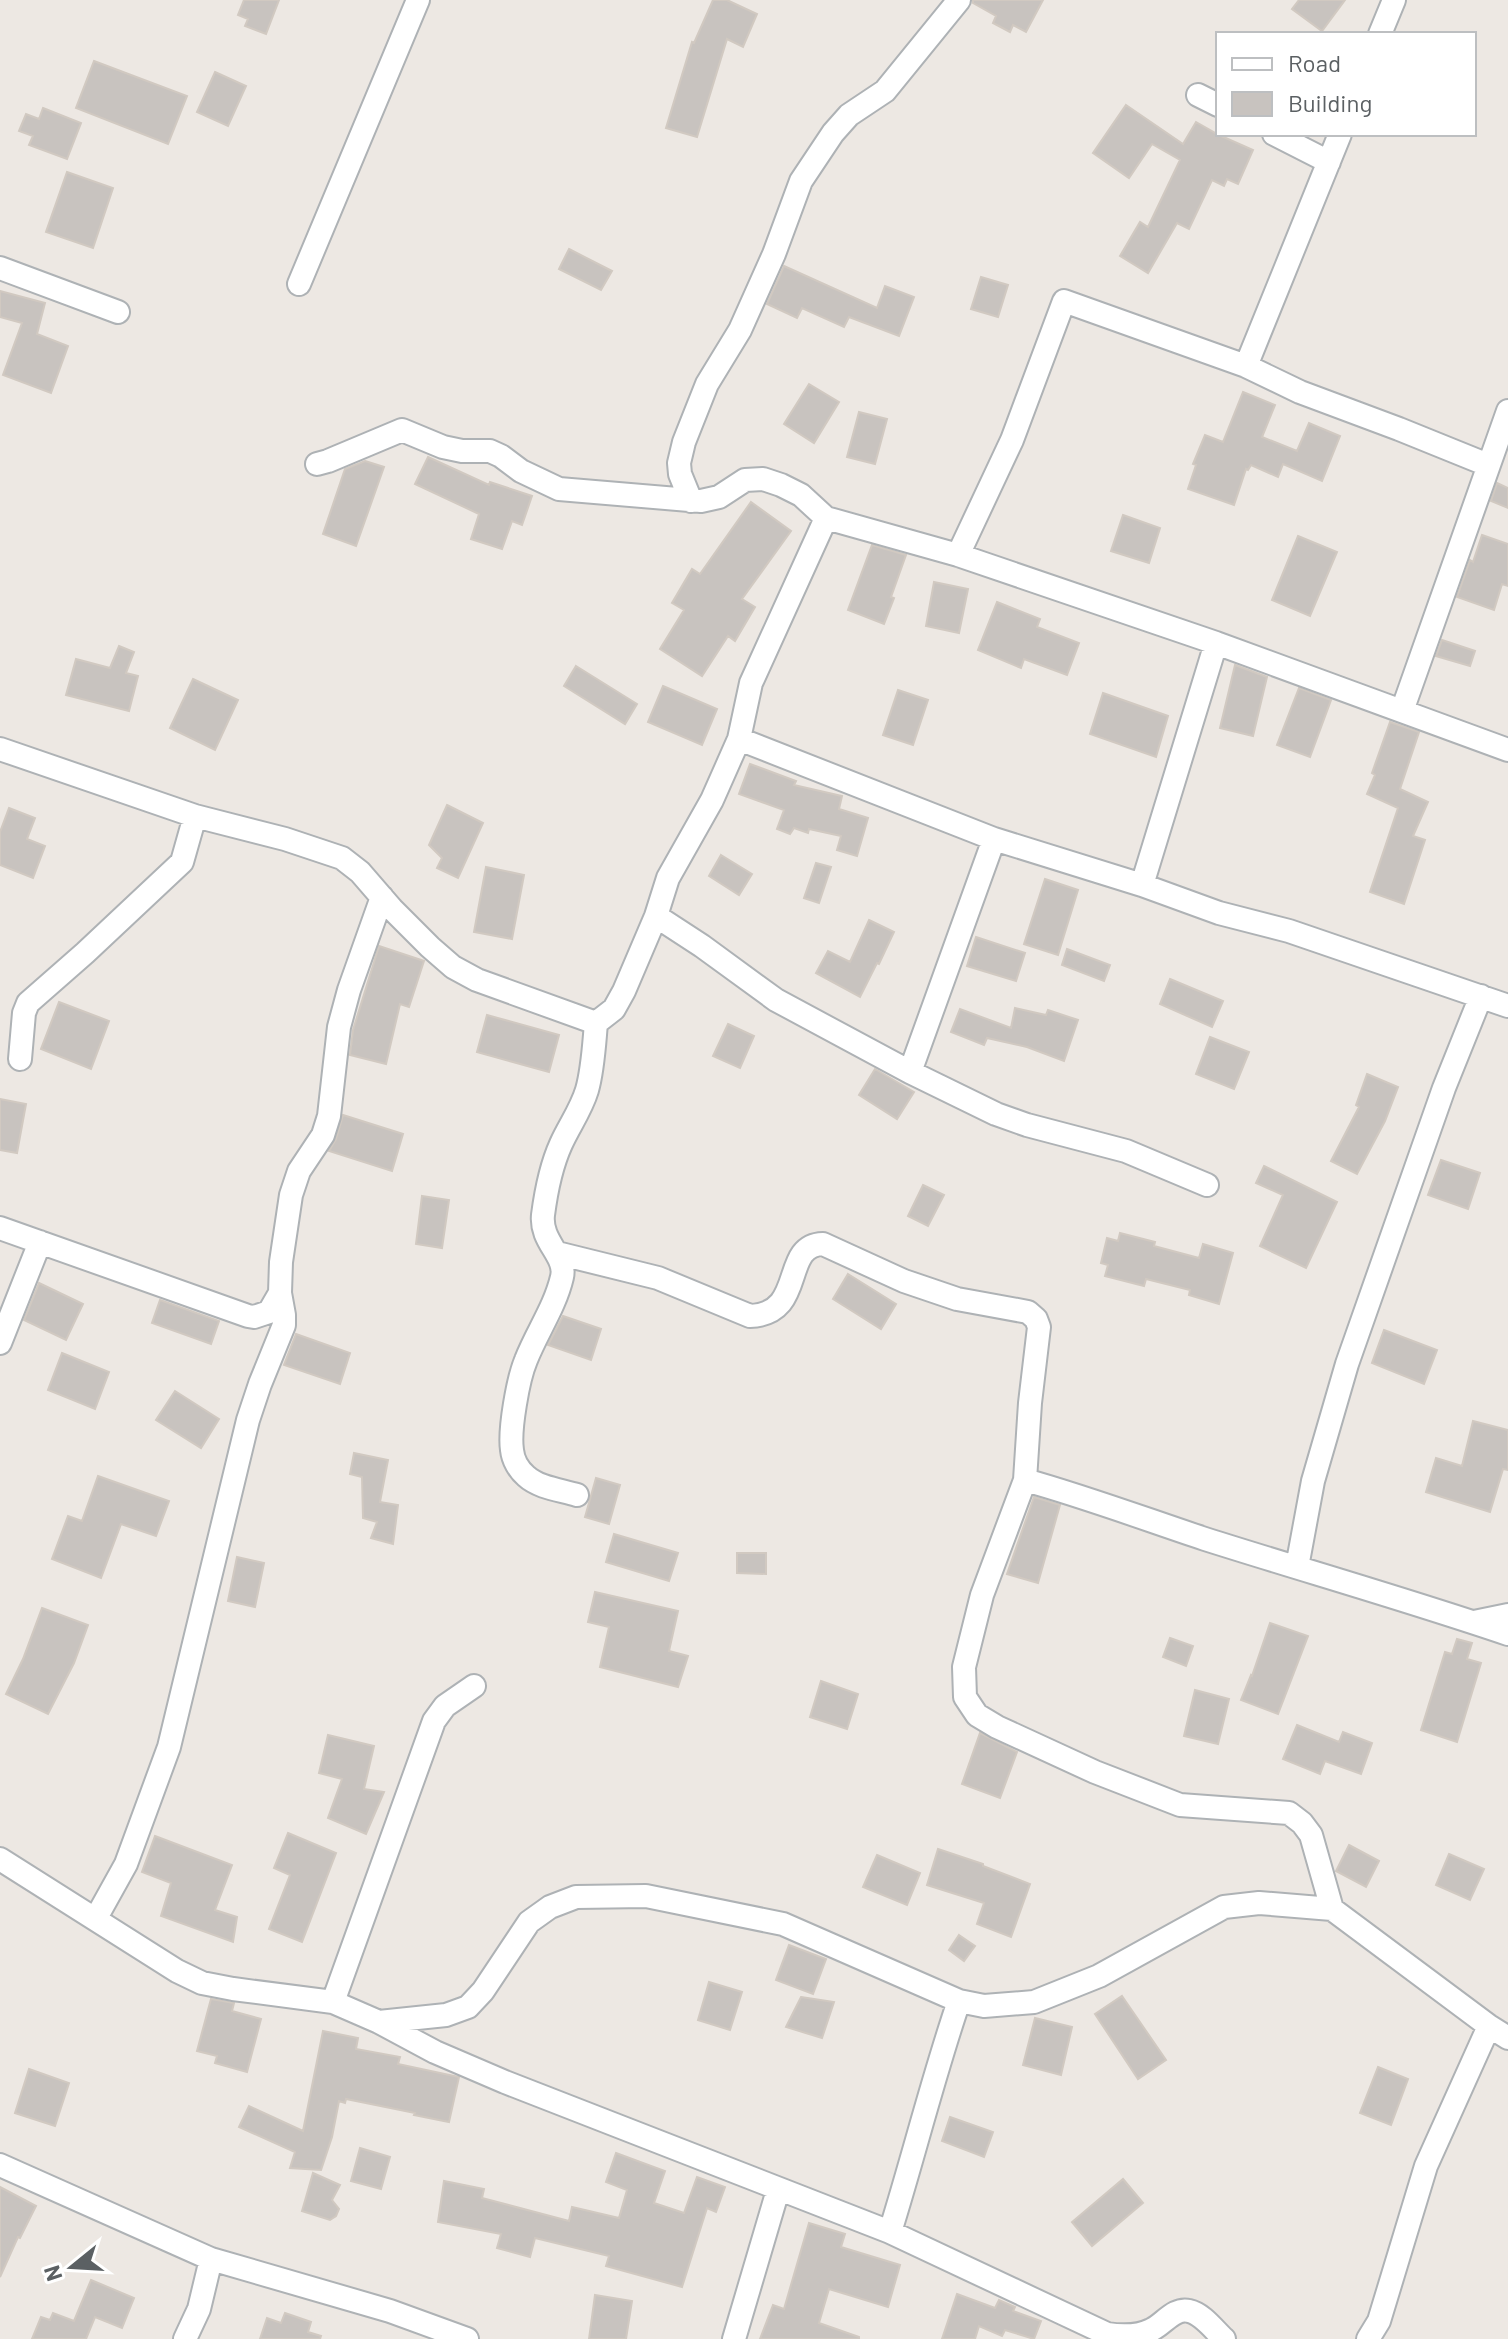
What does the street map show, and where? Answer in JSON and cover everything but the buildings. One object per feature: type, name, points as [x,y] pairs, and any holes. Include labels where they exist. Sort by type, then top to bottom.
[{"type":"street","points":[[299,284],[418,0]]},
{"type":"street","points":[[691,501],[680,474],[684,442],[707,384],[740,330],[774,254],[801,181],[833,133],[849,115],[885,91],[959,0]]},
{"type":"street","points":[[1381,32],[1394,0]]},
{"type":"street","points":[[1278,136],[1329,162]]},
{"type":"street","points":[[1246,366],[1339,136]]},
{"type":"street","points":[[0,268],[118,312]]},
{"type":"street","points":[[958,555],[1012,440],[1064,301],[1246,366],[1300,392],[1488,465]]},
{"type":"street","points":[[1402,711],[1508,411]]},
{"type":"street","points":[[317,464],[402,430],[443,447],[490,451],[531,477],[559,489],[691,501],[719,497],[745,480],[763,479],[801,495],[826,518],[958,555],[1216,643],[1508,750]]},
{"type":"street","points":[[577,1495],[536,1483],[519,1468],[511,1449],[526,1358],[554,1305],[564,1272],[542,1223],[555,1158],[580,1111],[588,1088],[596,1023],[614,1009],[656,916],[668,878],[712,800],[739,739],[751,683],[826,518]]},
{"type":"street","points":[[1142,885],[1216,643]]},
{"type":"street","points":[[739,739],[994,839],[1208,909],[1289,931],[1508,1006]]},
{"type":"street","points":[[0,749],[195,816],[285,839],[342,858],[360,872],[430,947],[453,967],[477,980],[596,1023]]},
{"type":"street","points":[[20,1059],[24,1013],[28,1003],[182,862],[195,816]]},
{"type":"street","points":[[910,1072],[994,839]]},
{"type":"street","points":[[96,1918],[126,1864],[169,1747],[248,1420],[284,1325],[280,1293],[281,1262],[291,1195],[299,1171],[323,1135],[329,1116],[339,1027],[382,897]]},
{"type":"street","points":[[656,916],[776,1000],[996,1114],[1126,1151],[1207,1185]]},
{"type":"street","points":[[1297,1567],[1313,1481],[1347,1364],[1444,1088],[1481,996]]},
{"type":"street","points":[[0,1228],[254,1317],[269,1312],[280,1293]]},
{"type":"street","points":[[0,1343],[40,1242]]},
{"type":"street","points":[[557,1253],[658,1278],[750,1316],[762,1316],[780,1304],[790,1288],[804,1249],[813,1244],[823,1244],[904,1281],[957,1299],[1028,1312],[1039,1327],[1025,1480],[982,1595],[964,1667],[965,1697],[977,1715],[997,1727],[1095,1772],[1180,1805],[1289,1813],[1311,1835],[1332,1909]]},
{"type":"street","points":[[1025,1480],[1508,1634]]},
{"type":"street","points":[[1472,1622],[1508,1615]]},
{"type":"street","points":[[333,2002],[434,1721],[445,1706],[474,1686]]},
{"type":"street","points":[[0,1859],[177,1971],[202,1983],[333,2002],[505,2082],[890,2232],[1107,2334],[1136,2335],[1152,2330],[1178,2311],[1187,2310],[1198,2315],[1224,2339]]},
{"type":"street","points":[[379,2022],[446,2015],[468,2007],[483,1991],[529,1922],[550,1907],[576,1897],[646,1896],[783,1924],[959,2001],[984,2006],[1034,2002],[1099,1976],[1224,1907],[1259,1903],[1332,1909],[1498,2032],[1426,2166],[1379,2321],[1368,2339]]},
{"type":"street","points":[[890,2232],[959,2001]]},
{"type":"street","points":[[0,2165],[211,2259],[390,2311],[467,2339]]},
{"type":"street","points":[[734,2339],[778,2190]]},
{"type":"street","points":[[185,2339],[199,2309],[211,2259]]}]
